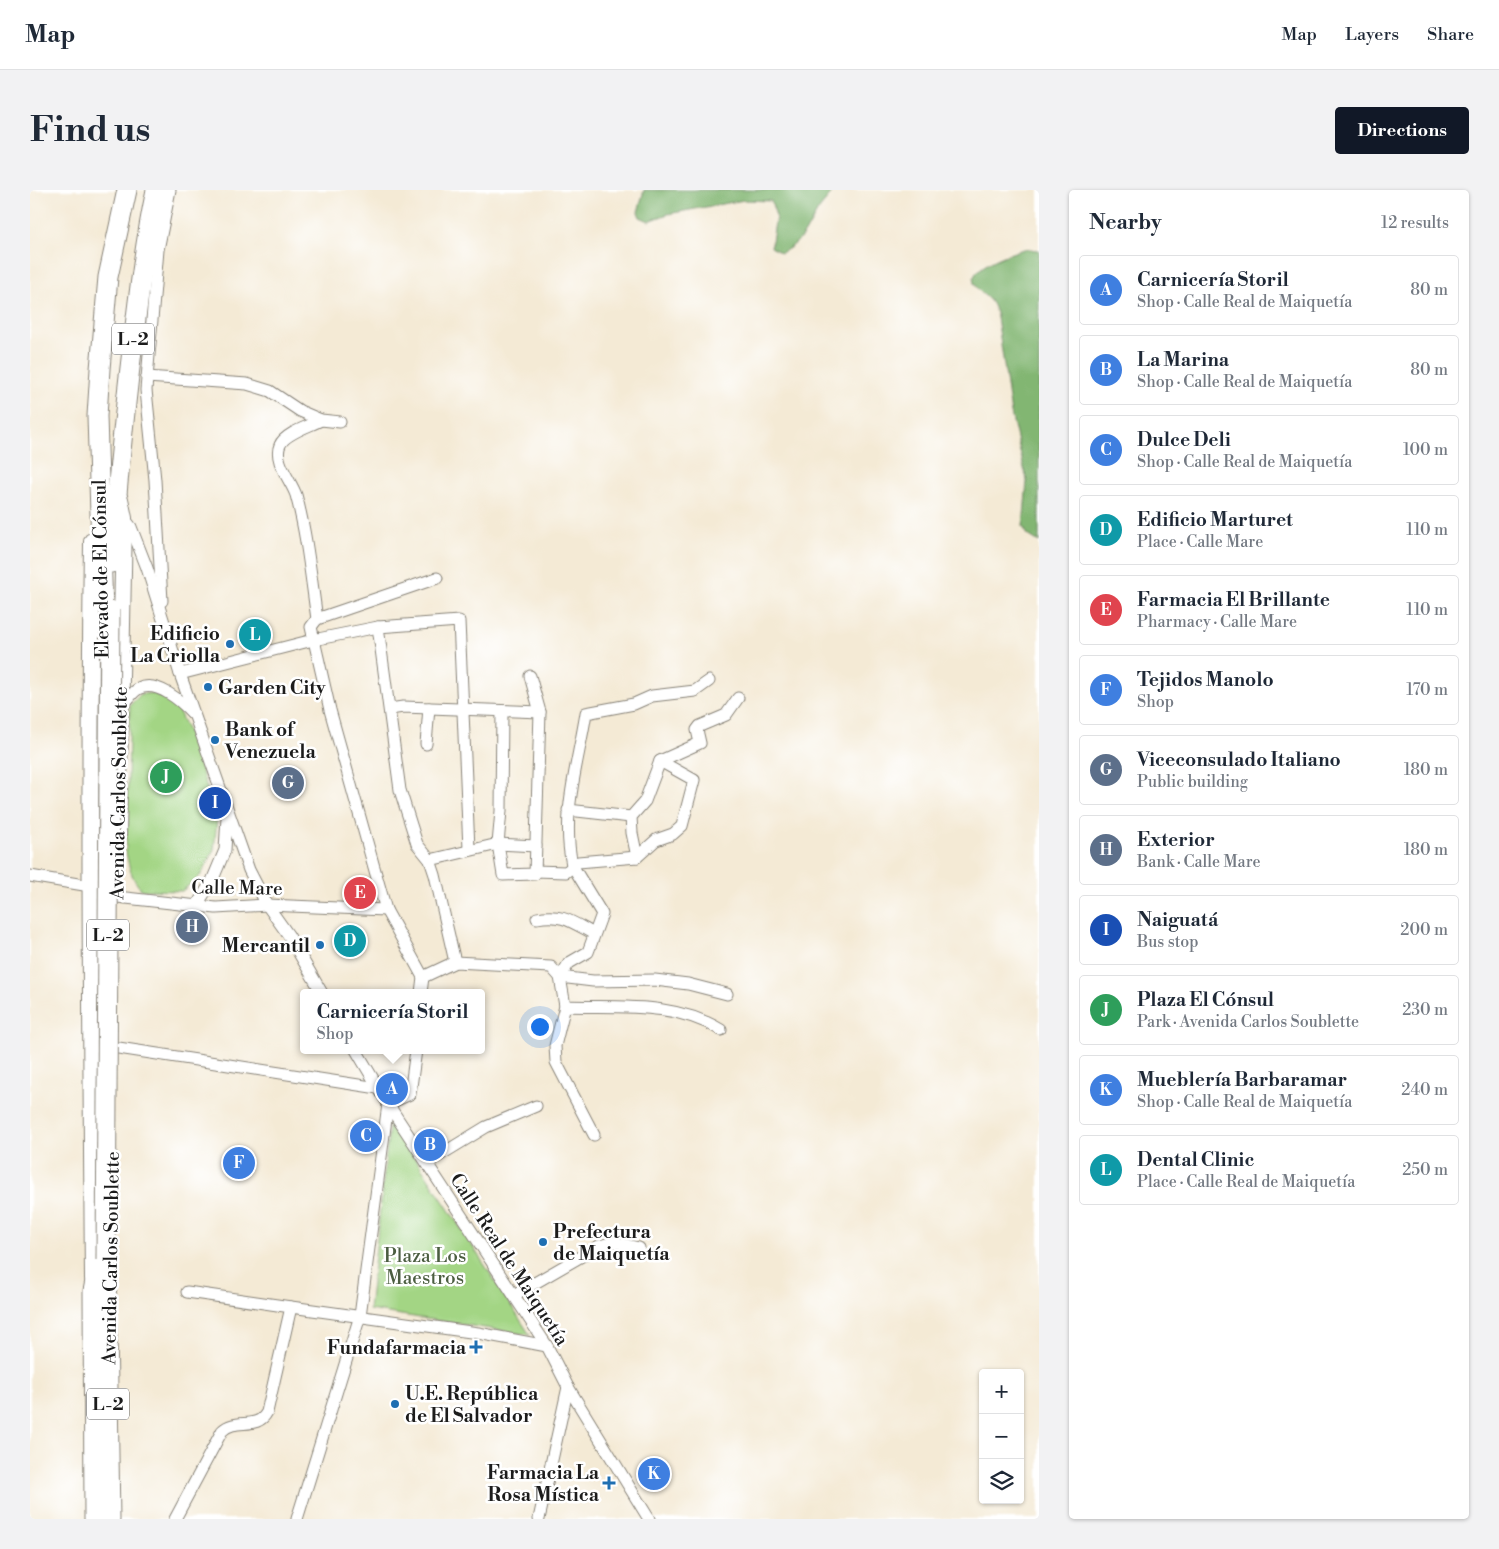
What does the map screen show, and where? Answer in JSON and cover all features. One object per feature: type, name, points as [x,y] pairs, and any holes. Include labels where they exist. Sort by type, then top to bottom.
[{"type":"main road","name":"Avenida Carlos Soublette","points":[[97,416],[108,278],[126,190]]},
{"type":"main road","name":"Avenida Carlos Soublette","points":[[116,488],[141,271],[156,190]]},
{"type":"main road","name":"Elevado de El Cónsul","points":[[97,416],[103,613],[100,1290]]},
{"type":"main road","name":"Elevado de El Cónsul","points":[[100,1290],[110,610],[116,488]]},
{"type":"main road","name":"Avenida Carlos Soublette","points":[[94,1519],[100,1290]]},
{"type":"main road","name":"Avenida Carlos Soublette","points":[[100,1290],[110,1519]]},
{"type":"street","points":[[163,620],[147,377],[158,250],[170,190]]},
{"type":"street","points":[[147,377],[248,384],[270,391],[300,411],[321,420],[340,422]]},
{"type":"street","name":"Avenida Carlos Soublette","points":[[97,416],[93,503],[90,886],[100,1290]]},
{"type":"street","points":[[318,619],[295,493],[280,461],[278,448],[283,439],[321,420]]},
{"type":"street","name":"Avenida Carlos Soublette","points":[[100,1290],[114,1259],[112,1047],[124,518],[116,488]]},
{"type":"street","points":[[124,518],[131,527],[147,568],[180,674],[249,870],[267,905],[289,936],[320,989]]},
{"type":"street","points":[[422,989],[423,978],[386,910],[311,627],[318,619],[436,578]]},
{"type":"street","points":[[180,674],[313,640],[378,627],[459,621],[469,849]]},
{"type":"street","points":[[378,627],[400,790],[417,844],[430,860],[455,962]]},
{"type":"street","points":[[502,711],[499,860],[503,875],[535,874],[540,712],[530,676]]},
{"type":"street","points":[[560,977],[569,963],[588,952],[602,914],[572,866],[568,810],[586,713],[634,704],[652,696],[695,691],[709,681]]},
{"type":"street","points":[[120,710],[137,689],[145,686],[158,688],[185,705],[195,716]]},
{"type":"street","points":[[637,856],[631,817],[645,801],[660,761],[700,743],[697,730],[700,726],[726,715],[738,698]]},
{"type":"street","points":[[390,709],[402,707],[540,712]]},
{"type":"street","points":[[426,744],[429,708]]},
{"type":"street","points":[[535,871],[566,872],[578,862],[637,856],[656,840],[672,834],[682,826],[694,787],[694,780],[660,761]]},
{"type":"street","points":[[568,810],[631,817]]},
{"type":"street","points":[[197,905],[212,881],[225,850],[228,813]]},
{"type":"street","points":[[430,860],[469,849],[498,844],[536,846]]},
{"type":"street","name":"Calle Mare","points":[[30,876],[90,886],[116,897],[216,908],[267,905],[386,910]]},
{"type":"street","points":[[537,918],[563,916],[594,934]]},
{"type":"street","points":[[423,978],[455,962],[550,967],[560,977],[565,1006],[555,1046],[556,1062],[594,1135]]},
{"type":"street","points":[[560,977],[593,981],[663,981],[688,984],[727,994]]},
{"type":"street","points":[[565,1006],[660,1009],[703,1019],[721,1030]]},
{"type":"street","points":[[112,1047],[378,1088]]},
{"type":"street","name":"Calle Real de Maiquetía","points":[[358,1054],[388,1104],[547,1346],[568,1386],[649,1519]]},
{"type":"street","points":[[297,1519],[360,1316],[388,1104],[410,1094],[415,1054]]},
{"type":"street","points":[[427,1163],[486,1127],[536,1106]]},
{"type":"street","points":[[514,1295],[599,1246],[614,1242],[640,1248]]},
{"type":"street","points":[[187,1292],[360,1316],[547,1346]]},
{"type":"street","points":[[175,1519],[222,1431],[228,1425],[234,1423],[256,1423],[263,1419],[291,1307]]},
{"type":"street","points":[[539,1519],[568,1386]]},
{"type":"green space","points":[[644,190],[834,190],[802,236],[781,253],[771,247],[776,216],[771,201],[744,200],[668,214],[649,221],[640,217],[638,212]]},
{"type":"green space","points":[[1024,249],[1039,250],[1039,542],[1028,535],[1023,527],[1027,481],[1011,413],[997,317],[992,304],[975,285],[973,279],[976,273],[991,262]]},
{"type":"green space","points":[[153,693],[172,704],[179,712],[190,736],[217,819],[214,849],[201,875],[182,891],[142,890],[133,877],[126,852],[130,705],[141,694]]},
{"type":"green space","name":"Plaza Los Maestros","points":[[390,1119],[530,1335],[369,1310]]},
{"type":"place","name":"Dental Clinic","points":[[255,635]]},
{"type":"place","name":"Edificio La Criolla","points":[[230,644]]},
{"type":"place","name":"Garden City","points":[[208,687]]},
{"type":"place","name":"Bank of Venezuela","points":[[215,740]]},
{"type":"place","name":"Plaza El Cónsul","points":[[166,777]]},
{"type":"place","name":"Viceconsulado Italiano","points":[[288,783]]},
{"type":"place","name":"Naiguatá","points":[[215,803]]},
{"type":"place","name":"Farmacia El Brillante","points":[[360,893]]},
{"type":"place","name":"Exterior","points":[[192,927]]},
{"type":"place","name":"Edificio Marturet","points":[[350,941]]},
{"type":"place","name":"Mercantil","points":[[320,945]]},
{"type":"place","name":"Carnicería Storil","points":[[392,1089]]},
{"type":"place","name":"Dulce Deli","points":[[366,1136]]},
{"type":"place","name":"La Marina","points":[[430,1145]]},
{"type":"place","name":"Tejidos Manolo","points":[[239,1163]]},
{"type":"place","name":"Prefectura de Maiquetía","points":[[543,1242]]},
{"type":"place","name":"Fundafarmacia","points":[[476,1347]]},
{"type":"place","name":"U.E. República de El Salvador","points":[[395,1404]]},
{"type":"place","name":"Mueblería Barbaramar","points":[[654,1474]]},
{"type":"place","name":"Farmacia La Rosa Mística","points":[[609,1483]]}]
